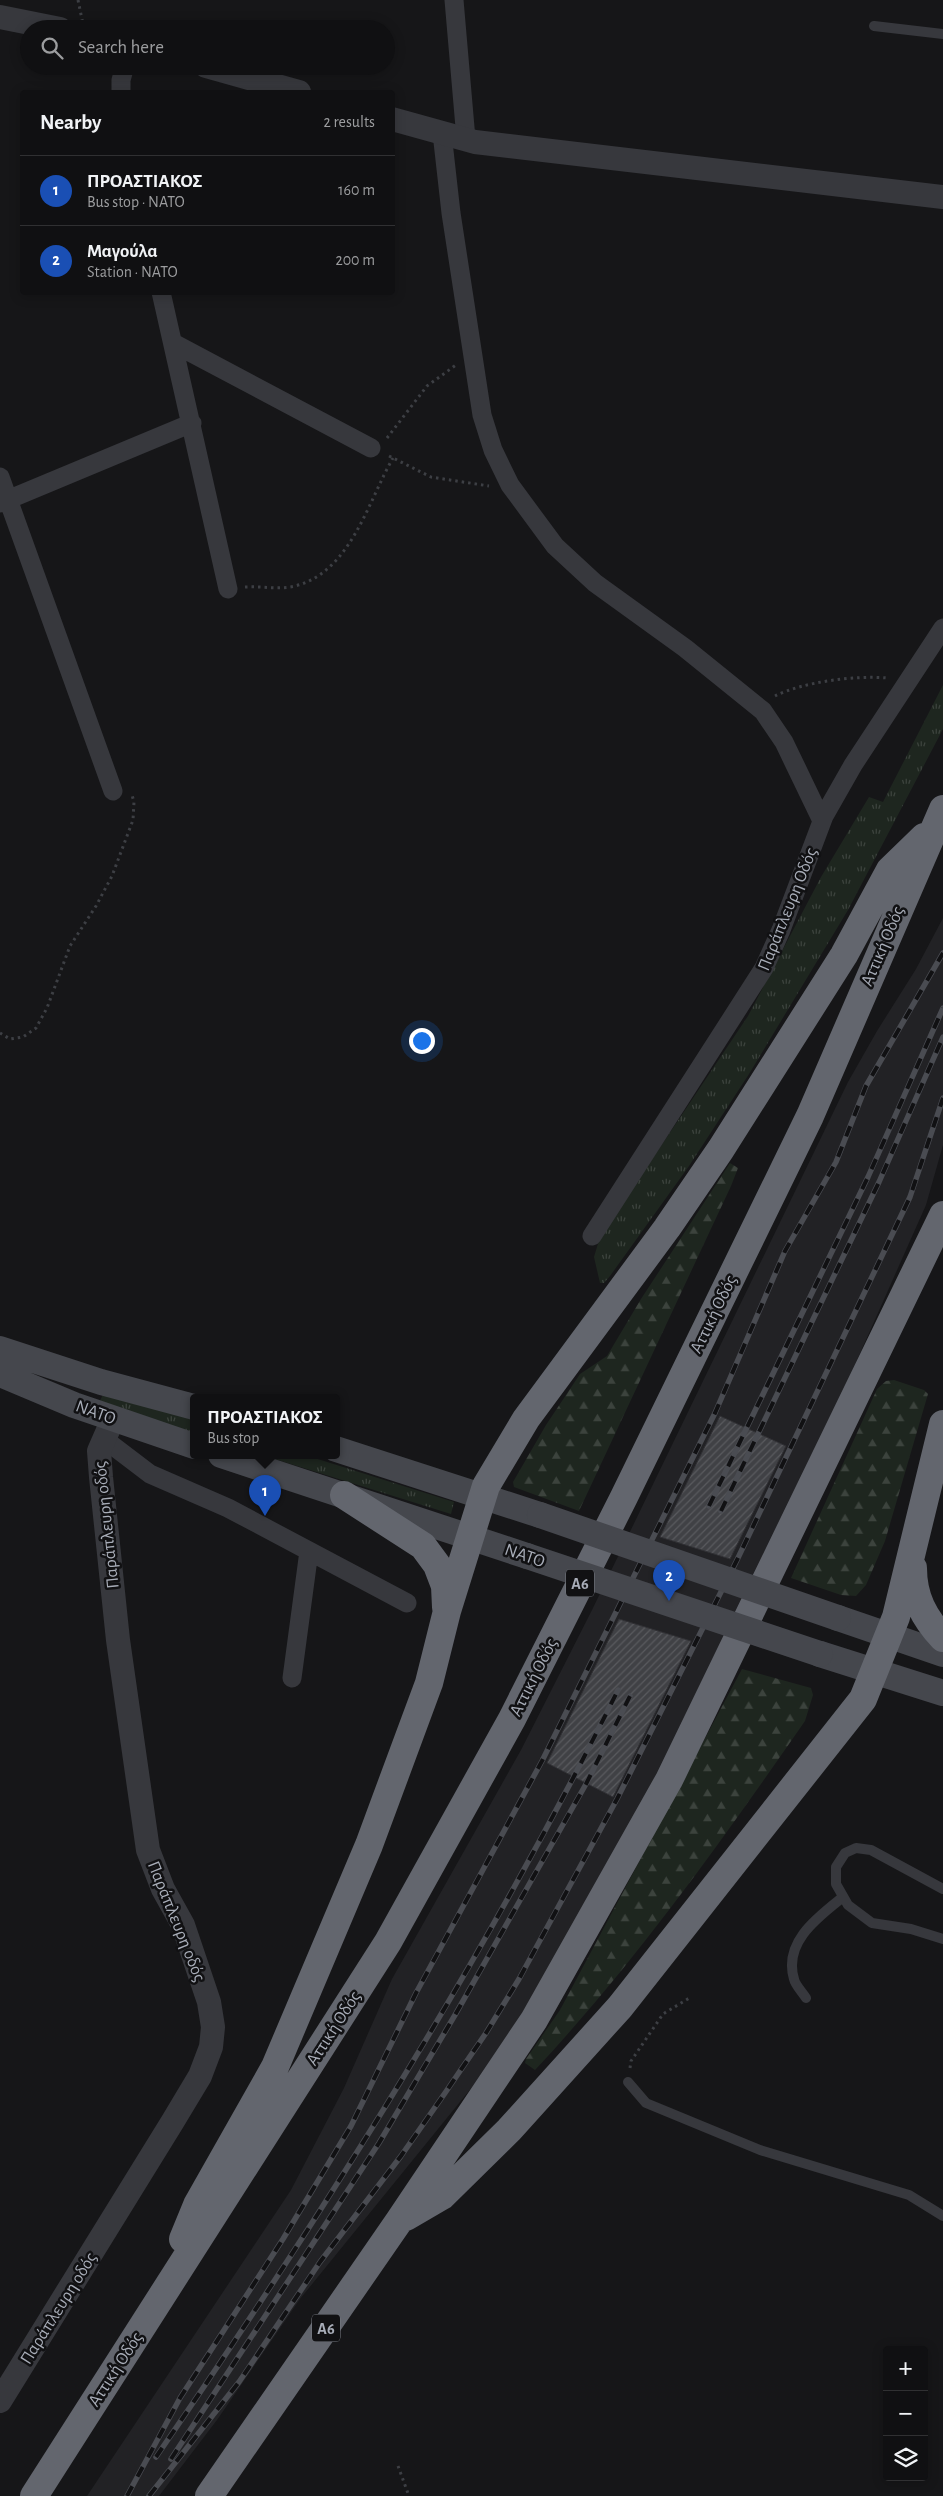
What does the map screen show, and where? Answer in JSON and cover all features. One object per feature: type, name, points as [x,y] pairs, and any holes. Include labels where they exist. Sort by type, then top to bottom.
[{"type":"highway","points":[[158,2302],[197,2206],[275,2067],[369,1846],[429,1684],[447,1611],[482,1495],[526,1419],[667,1228],[721,1149],[844,955],[890,870],[938,818]]},
{"type":"highway","name":"Αττική Οδός","points":[[34,2496],[388,1942],[512,1719],[624,1497],[810,1116],[938,818]]},
{"type":"highway","name":"Α6","points":[[209,2496],[399,2221],[534,2020],[669,1780],[943,1215]]},
{"type":"highway","points":[[399,2221],[442,2196],[509,2130],[620,2007],[856,1711],[864,1699],[890,1636],[913,1554],[943,1424]]},
{"type":"highway","points":[[344,1496],[423,1546],[437,1565],[445,1586],[447,1611]]},
{"type":"highway","points":[[913,1554],[913,1582],[918,1603],[929,1622],[943,1638]]},
{"type":"main road","name":"ΝΑΤΟ","points":[[0,1349],[101,1382],[190,1406]]},
{"type":"main road","name":"ΝΑΤΟ","points":[[0,1374],[108,1428],[190,1445]]},
{"type":"main road","points":[[340,1450],[482,1495],[943,1654]]},
{"type":"main road","name":"ΝΑΤΟ","points":[[234,1459],[820,1654],[943,1693]]},
{"type":"street","points":[[454,0],[466,139]]},
{"type":"street","points":[[0,17],[20,21]]},
{"type":"street","points":[[120,90],[122,75]]},
{"type":"street","points":[[238,75],[292,90]]},
{"type":"street","points":[[395,120],[466,139],[943,197]]},
{"type":"street","points":[[442,133],[451,213],[482,415],[492,450],[510,485],[555,546],[595,583],[684,648],[757,706],[784,742],[822,821]]},
{"type":"street","points":[[162,295],[228,589]]},
{"type":"street","points":[[173,343],[371,448]]},
{"type":"street","points":[[4,501],[192,423]]},
{"type":"street","points":[[0,477],[4,501],[113,791]]},
{"type":"street","name":"Παράπλευρη Οδός","points":[[592,1236],[764,968],[782,930],[822,821],[853,765],[943,628]]},
{"type":"street","points":[[108,1428],[150,1474],[228,1508],[407,1603]]},
{"type":"street","name":"Παράπλευρη οδός","points":[[0,2401],[200,2076],[211,2048],[213,2027],[209,2002],[200,1973],[182,1925],[163,1888],[148,1850],[110,1565],[99,1452],[108,1428]]},
{"type":"street","points":[[292,1678],[309,1551]]},
{"type":"lane","points":[[874,26],[943,34]]},
{"type":"lane","points":[[943,1889],[871,1850],[856,1848],[845,1853],[836,1867],[836,1884],[848,1905],[872,1922],[911,1929],[943,1939]]},
{"type":"lane","points":[[806,1998],[794,1979],[793,1955],[801,1935],[820,1915],[843,1897]]},
{"type":"lane","points":[[628,2082],[646,2103],[760,2150],[909,2195],[943,2216]]},
{"type":"path","points":[[78,0],[82,20]]},
{"type":"path","points":[[371,448],[388,437],[427,386],[444,372],[472,355]]},
{"type":"path","points":[[371,448],[431,477],[484,486],[510,485]]},
{"type":"path","points":[[228,589],[296,586],[321,576],[344,552],[393,458]]},
{"type":"path","points":[[757,706],[779,694],[822,683],[875,678],[909,681]]},
{"type":"path","points":[[0,1033],[10,1039],[23,1037],[36,1028],[47,1008],[70,946],[96,906],[112,876],[133,820],[134,802],[131,793],[113,791]]},
{"type":"path","points":[[628,2082],[631,2061],[663,2014],[691,1996]]},
{"type":"path","points":[[398,2466],[409,2496]]},
{"type":"shaded area","points":[[943,918],[943,1145],[926,1205],[813,1459],[721,1650],[638,1811],[507,2044],[300,2299],[217,2420],[159,2496],[87,2496],[291,2190],[344,2088],[392,1979],[521,1750],[592,1610],[848,1082],[916,969]]},
{"type":"green space","points":[[943,685],[943,729],[848,910],[749,1074],[689,1166],[610,1276],[604,1283],[600,1283],[594,1257],[600,1237],[748,1016],[821,877],[869,797],[883,802]]},
{"type":"green space","points":[[730,1163],[738,1168],[731,1186],[579,1511],[514,1487],[513,1482],[546,1425],[580,1374],[607,1356],[641,1299]]},
{"type":"green space","points":[[894,1380],[924,1390],[928,1394],[885,1541],[866,1585],[856,1596],[841,1595],[791,1578],[877,1389],[886,1381]]},
{"type":"green space","points":[[104,1392],[190,1419],[190,1432],[99,1403]]},
{"type":"green space","points":[[275,1459],[318,1459],[454,1502],[451,1514]]},
{"type":"green space","points":[[742,1669],[811,1688],[813,1695],[805,1721],[676,1901],[608,1987],[535,2070],[525,2063],[526,2059],[560,2010]]},
{"type":"building","points":[[720,1416],[786,1446],[730,1559],[660,1537]]},
{"type":"building","points":[[619,1619],[691,1641],[613,1797],[547,1763]]},
{"type":"railway","points":[[127,2496],[180,2398],[283,2239],[351,2126],[416,1993],[542,1761],[715,1413],[785,1251],[836,1162],[866,1086],[943,953]]},
{"type":"railway","points":[[709,1506],[868,1177],[943,1008]]},
{"type":"railway","points":[[721,1511],[879,1182],[943,1037]]},
{"type":"railway","points":[[149,2496],[239,2382],[320,2262],[401,2156],[486,2033],[519,1979],[617,1799],[737,1560],[910,1197],[943,1098]]},
{"type":"railway","points":[[156,2457],[281,2271],[401,2082],[513,1888],[567,1790],[618,1690]]},
{"type":"railway","points":[[171,2459],[379,2143],[455,2015],[586,1784],[630,1696]]},
{"type":"place","name":"ΠΡΟΑΣΤΙΑΚΟΣ","points":[[265,1516]]},
{"type":"place","name":"Μαγούλα","points":[[669,1601]]}]
